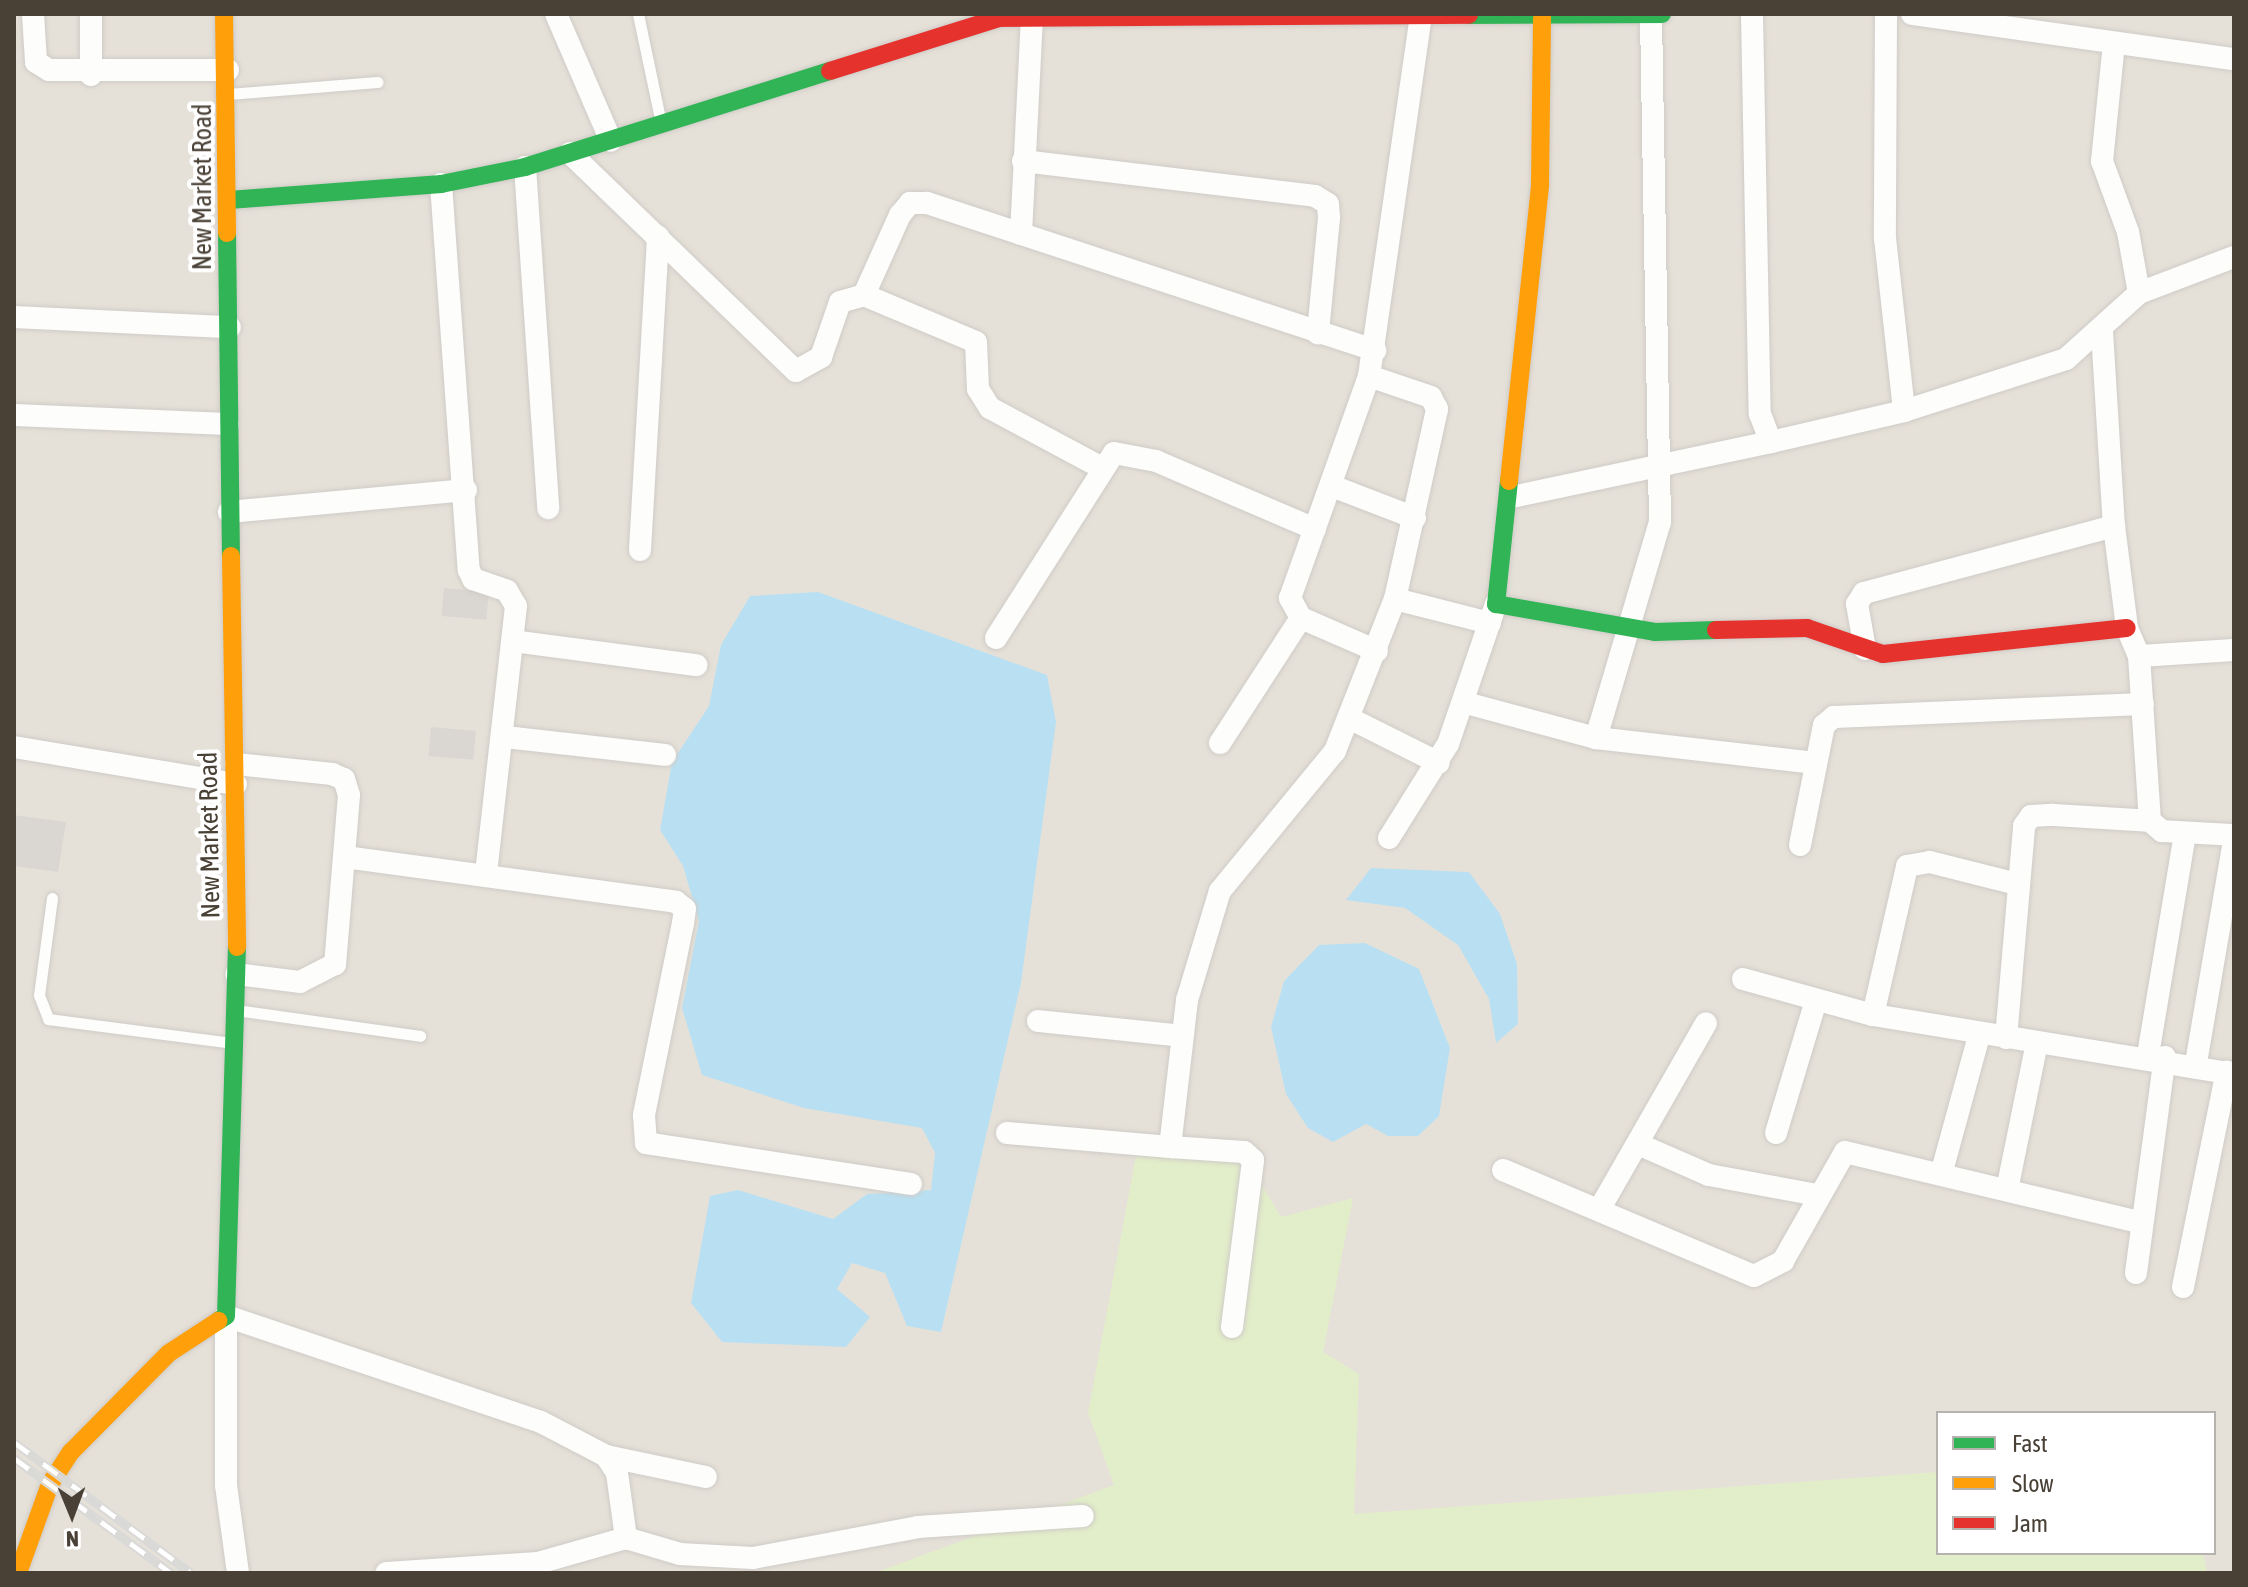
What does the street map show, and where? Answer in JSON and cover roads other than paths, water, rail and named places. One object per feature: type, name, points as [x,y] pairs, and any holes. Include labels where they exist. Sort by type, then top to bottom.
[{"type":"street","points":[[33,14],[36,62],[91,75],[228,70]]},
{"type":"street","points":[[91,14],[91,75]]},
{"type":"street","name":"New Market Road","points":[[224,14],[228,70],[228,424],[237,974],[226,1316]]},
{"type":"street","points":[[556,14],[611,141]]},
{"type":"street","points":[[229,200],[441,184],[525,167],[966,25],[1032,16],[1542,18],[1662,14]]},
{"type":"street","points":[[1752,14],[1760,414],[1771,442]]},
{"type":"street","points":[[1886,14],[1885,238],[1904,411]]},
{"type":"street","points":[[1912,14],[2042,23],[2114,43],[2234,59]]},
{"type":"street","points":[[1596,738],[1634,629],[1657,541],[1659,467],[1651,15]]},
{"type":"street","points":[[1021,234],[1032,16]]},
{"type":"street","points":[[1377,651],[1301,618],[1290,598],[1332,486],[1375,350],[1421,16]]},
{"type":"street","points":[[1389,838],[1439,763],[1466,703],[1493,613],[1512,497],[1540,184],[1542,18]]},
{"type":"street","points":[[2114,43],[2102,161],[2128,232],[2139,293]]},
{"type":"street","points":[[570,153],[796,371],[821,357],[840,302],[864,295],[976,342],[982,400],[1100,467]]},
{"type":"street","points":[[1023,161],[1315,196],[1328,204],[1329,218],[1318,333]]},
{"type":"street","points":[[525,167],[548,508]]},
{"type":"street","points":[[441,184],[466,490],[469,570],[514,597],[505,737],[486,874]]},
{"type":"street","points":[[864,295],[910,203],[1021,234],[1375,350]]},
{"type":"street","points":[[640,550],[658,237]]},
{"type":"street","points":[[1512,497],[1904,411],[2066,359],[2102,331],[2114,310],[2139,293],[2234,257]]},
{"type":"street","points":[[14,317],[230,327]]},
{"type":"street","points":[[2102,331],[2114,526],[2127,628],[2139,656],[2150,821]]},
{"type":"street","points":[[1170,1147],[1194,962],[1220,891],[1313,784],[1351,719],[1395,599],[1437,409],[1431,397],[1369,376]]},
{"type":"street","points":[[14,415],[228,424]]},
{"type":"street","points":[[996,638],[1100,467],[1114,453],[1156,461],[1315,529]]},
{"type":"street","points":[[1332,486],[1415,518]]},
{"type":"street","points":[[229,512],[466,490]]},
{"type":"street","points":[[1865,649],[1857,604],[1864,593],[2114,526]]},
{"type":"street","points":[[1395,599],[1634,629],[1807,628],[1865,649],[1905,655],[2127,628]]},
{"type":"street","points":[[1220,743],[1301,618]]},
{"type":"street","points":[[513,641],[696,665]]},
{"type":"street","points":[[2139,656],[2234,650]]},
{"type":"street","points":[[1466,703],[1596,738],[1816,763]]},
{"type":"street","points":[[1800,845],[1824,725],[1850,712],[2143,704]]},
{"type":"street","points":[[1351,719],[1439,763]]},
{"type":"street","points":[[505,737],[665,755]]},
{"type":"street","points":[[14,747],[236,774],[344,779],[345,857],[335,964],[300,982],[237,974]]},
{"type":"street","points":[[2006,1038],[2017,884],[2031,816],[2150,821],[2162,831],[2234,838],[2196,1063]]},
{"type":"street","points":[[2136,1273],[2157,1056],[2185,834]]},
{"type":"street","points":[[345,857],[486,874],[685,909],[644,1115],[646,1143],[911,1184]]},
{"type":"street","points":[[1873,1015],[1907,866],[1930,862],[2017,884]]},
{"type":"street","points":[[1743,979],[1815,1004],[1979,1036],[2157,1056],[2230,1072],[2183,1287]]},
{"type":"street","points":[[1776,1133],[1815,1004]]},
{"type":"street","points":[[1038,1021],[1182,1036]]},
{"type":"street","points":[[1599,1210],[1706,1023]]},
{"type":"street","points":[[1942,1171],[1979,1036]]},
{"type":"street","points":[[2007,1190],[2037,1043]]},
{"type":"street","points":[[1007,1133],[1244,1152],[1253,1160],[1232,1327]]},
{"type":"street","points":[[1638,1144],[1709,1175],[1817,1195]]},
{"type":"street","points":[[1503,1170],[1754,1276],[1783,1261],[1817,1195],[1845,1152],[1942,1171],[2142,1223]]},
{"type":"street","points":[[226,1316],[541,1422],[606,1456],[706,1477]]},
{"type":"street","points":[[18,1573],[50,1484],[71,1452],[169,1353],[226,1316]]},
{"type":"street","points":[[226,1316],[226,1485],[238,1573]]},
{"type":"street","points":[[606,1456],[617,1473],[626,1538]]},
{"type":"street","points":[[386,1573],[538,1563],[626,1538],[680,1554],[753,1558],[918,1527],[1083,1516]]},
{"type":"lane","points":[[638,14],[661,124]]},
{"type":"lane","points":[[228,94],[378,82]]},
{"type":"lane","points":[[52,898],[39,995],[48,1019],[233,1043]]},
{"type":"lane","points":[[235,1010],[420,1036]]},
{"type":"water","points":[[818,592],[1047,675],[1056,722],[1021,983],[941,1332],[907,1326],[885,1273],[852,1263],[837,1289],[870,1317],[846,1347],[722,1342],[691,1303],[710,1196],[738,1190],[833,1219],[867,1194],[931,1190],[935,1153],[922,1128],[804,1108],[702,1075],[682,1008],[699,921],[683,866],[660,830],[672,762],[709,706],[721,645],[750,596]]},
{"type":"water","points":[[1371,868],[1469,872],[1500,914],[1517,964],[1518,1024],[1496,1043],[1489,999],[1458,945],[1405,908],[1346,900]]},
{"type":"water","points":[[1365,943],[1419,969],[1450,1048],[1439,1116],[1418,1136],[1388,1136],[1366,1124],[1333,1142],[1308,1128],[1286,1094],[1271,1027],[1284,981],[1319,945]]},
{"type":"railway","points":[[14,1442],[191,1573]]},
{"type":"railway","points":[[14,1458],[171,1573]]}]
